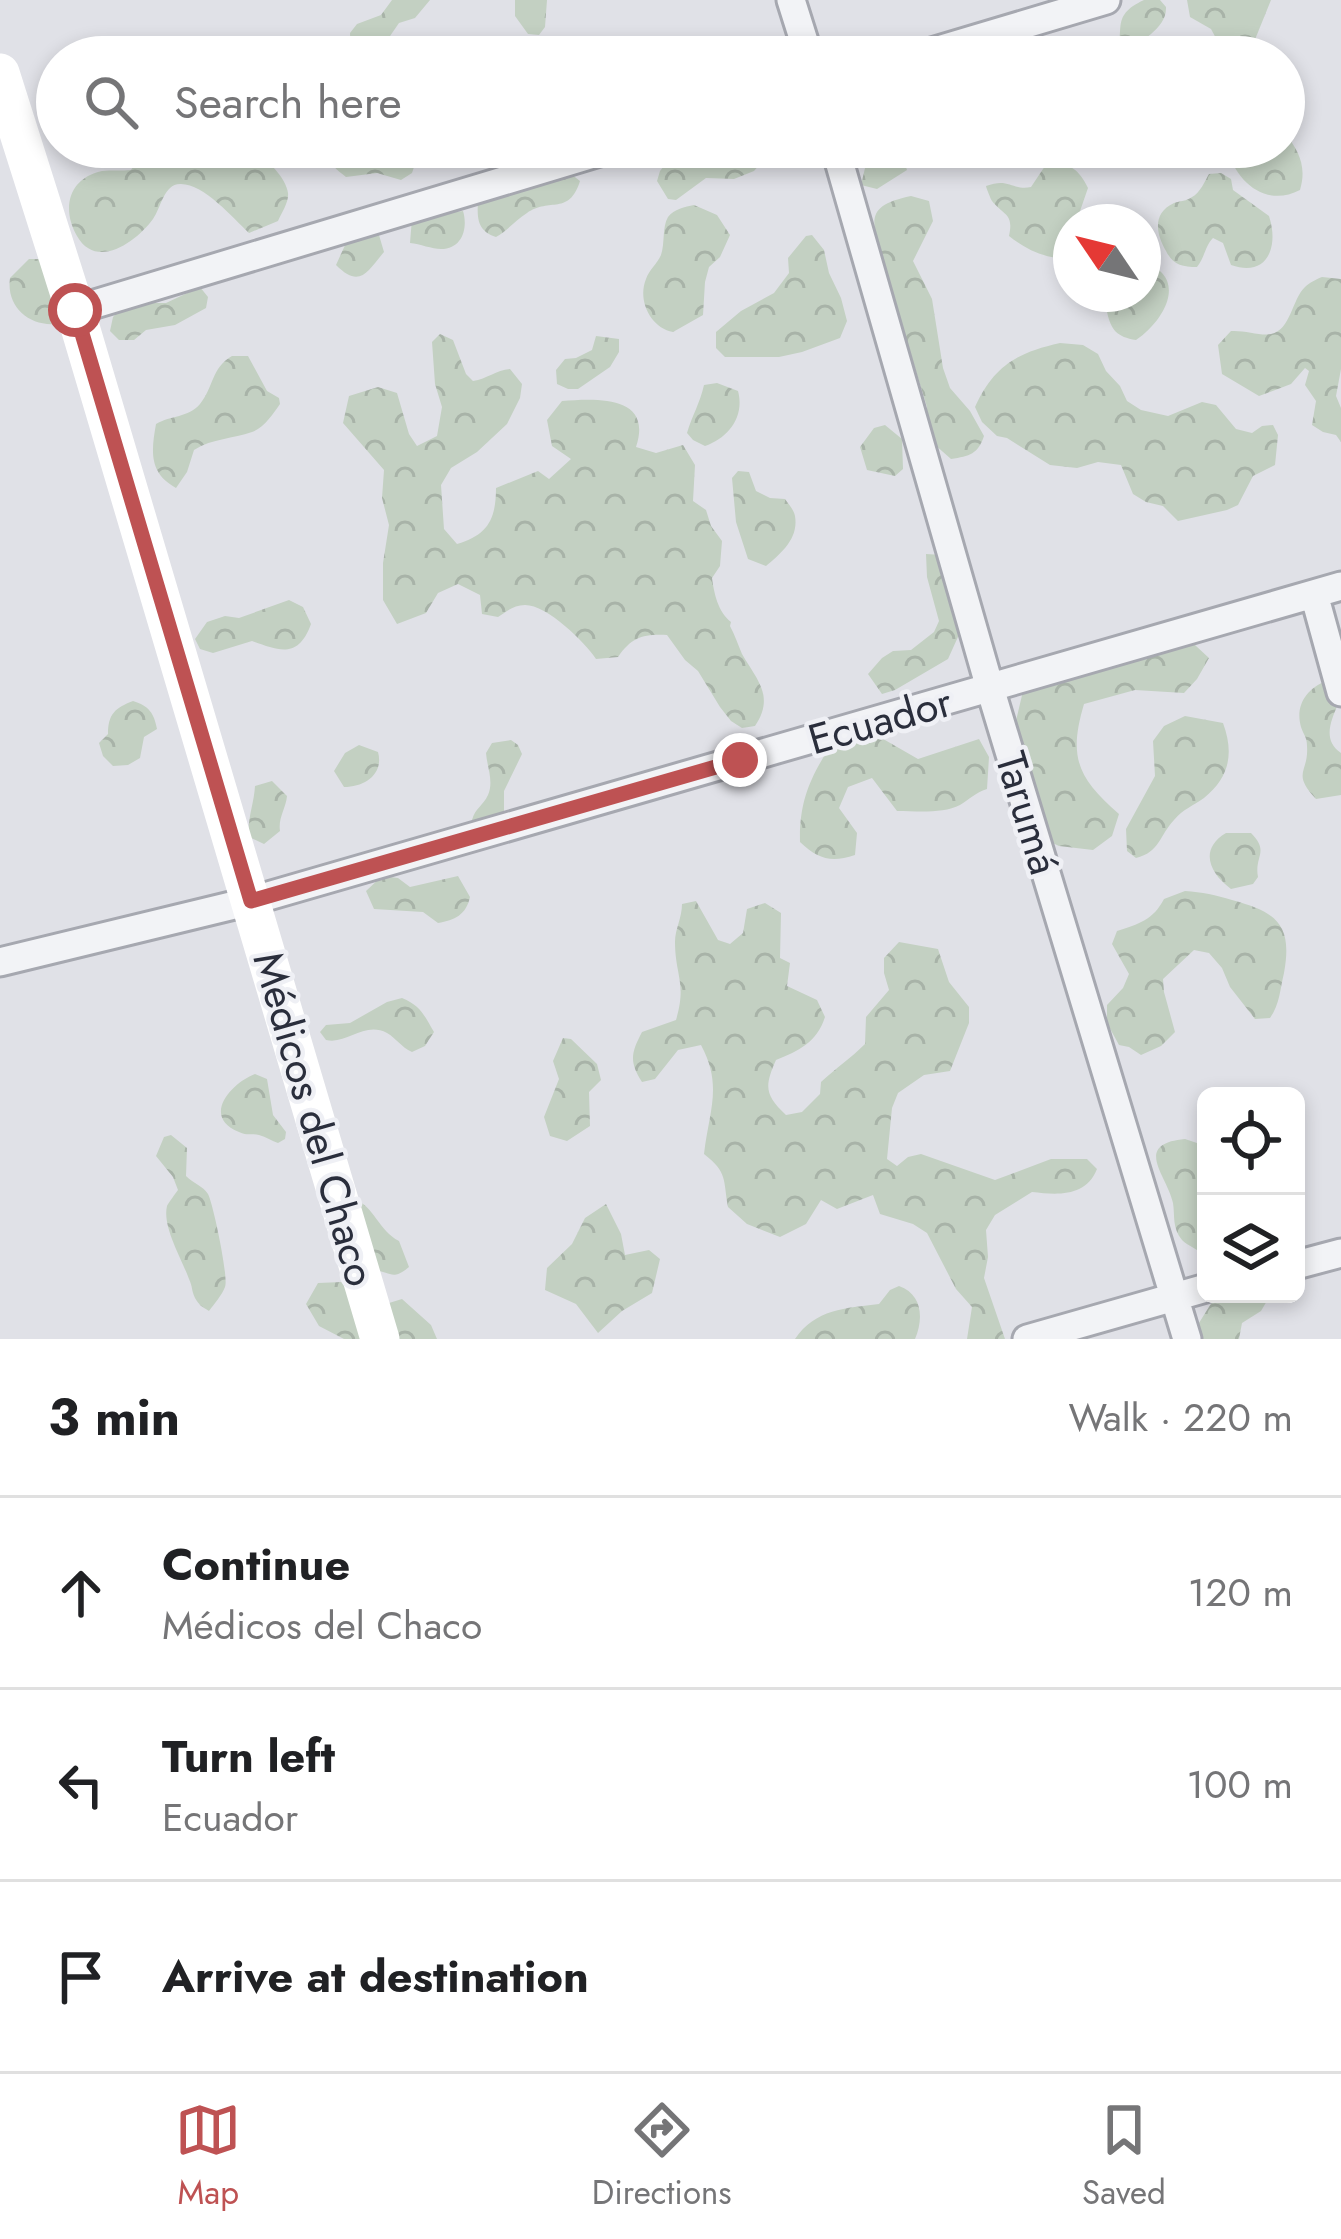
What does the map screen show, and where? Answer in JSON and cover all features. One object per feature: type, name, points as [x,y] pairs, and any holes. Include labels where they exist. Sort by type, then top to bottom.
[{"type":"main road","name":"Médicos del Chaco","points":[[0,73],[75,310],[380,1339]]},
{"type":"street","points":[[791,0],[802,36]]},
{"type":"street","points":[[985,36],[1106,0]]},
{"type":"street","points":[[75,310],[546,168]]},
{"type":"street","name":"Tarumá","points":[[841,168],[990,688],[1186,1339]]},
{"type":"street","points":[[1328,590],[1341,692]]},
{"type":"street","name":"Ecuador","points":[[0,962],[251,901],[1328,590]]},
{"type":"street","points":[[1305,1263],[1341,1253]]},
{"type":"street","points":[[1027,1339],[1197,1290]]},
{"type":"green space","points":[[392,0],[430,0],[415,18],[399,23],[390,36],[350,36],[357,24],[381,15]]},
{"type":"green space","points":[[515,0],[547,0],[545,27],[539,35],[528,34],[515,16]]},
{"type":"green space","points":[[1160,0],[1166,7],[1162,22],[1148,36],[1120,36],[1122,19],[1133,6]]},
{"type":"green space","points":[[1187,0],[1271,0],[1256,36],[1215,36],[1190,17]]},
{"type":"green space","points":[[274,168],[286,186],[287,200],[278,221],[249,233],[208,196],[190,185],[175,185],[153,219],[127,243],[106,252],[85,246],[70,215],[75,187],[102,171]]},
{"type":"green space","points":[[335,168],[414,168],[401,180],[377,173],[346,177]]},
{"type":"green space","points":[[757,168],[734,179],[706,178],[676,200],[668,199],[657,181],[660,171]]},
{"type":"green space","points":[[865,168],[906,168],[877,189],[861,185]]},
{"type":"green space","points":[[1044,168],[1073,168],[1088,188],[1082,204],[1053,204],[1053,258],[1009,236],[1009,219],[992,201],[986,186],[1031,187]]},
{"type":"green space","points":[[1302,168],[1303,173],[1300,190],[1275,196],[1254,188],[1237,171]]},
{"type":"green space","points":[[1221,173],[1231,179],[1233,190],[1269,216],[1271,248],[1262,263],[1244,268],[1231,265],[1223,243],[1213,238],[1197,267],[1187,266],[1172,259],[1163,244],[1162,212],[1195,195],[1209,174]]},
{"type":"green space","points":[[571,174],[580,181],[570,199],[535,208],[496,237],[482,227],[478,200]]},
{"type":"green space","points":[[911,196],[929,201],[933,221],[913,261],[932,299],[943,368],[950,388],[984,436],[979,447],[963,457],[951,459],[934,444],[903,329],[873,280],[883,256],[875,232],[876,215],[887,204]]},
{"type":"green space","points":[[694,205],[717,215],[730,235],[720,257],[709,267],[703,315],[673,332],[652,319],[644,287],[661,255],[668,217]]},
{"type":"green space","points":[[463,211],[464,230],[454,245],[441,249],[410,243],[412,218]]},
{"type":"green space","points":[[369,231],[379,235],[384,252],[363,275],[351,276],[336,265],[346,243]]},
{"type":"green space","points":[[812,235],[824,250],[841,298],[847,321],[840,338],[779,357],[725,357],[716,348],[716,332],[774,293],[789,273],[788,258]]},
{"type":"green space","points":[[29,259],[43,259],[63,311],[55,324],[36,322],[15,305],[10,278]]},
{"type":"green space","points":[[1161,273],[1166,278],[1168,300],[1156,322],[1146,332],[1136,340],[1116,332],[1107,312],[1161,312]]},
{"type":"green space","points":[[1322,277],[1341,279],[1341,369],[1336,396],[1341,408],[1341,442],[1312,425],[1316,401],[1305,385],[1309,371],[1305,368],[1291,384],[1259,396],[1222,374],[1218,345],[1231,331],[1278,331],[1301,292]]},
{"type":"green space","points":[[200,287],[208,297],[206,308],[175,325],[146,330],[134,340],[119,340],[110,331],[113,317],[126,303],[166,303]]},
{"type":"green space","points":[[440,334],[453,340],[473,381],[510,369],[522,384],[507,424],[451,468],[441,485],[444,529],[457,544],[488,524],[496,488],[538,471],[549,479],[571,459],[552,446],[547,420],[562,401],[606,401],[630,409],[639,430],[636,447],[656,453],[683,445],[695,465],[693,501],[706,510],[722,541],[720,566],[712,578],[717,602],[762,688],[764,706],[755,726],[742,728],[731,721],[667,635],[639,638],[618,657],[596,659],[575,634],[544,611],[525,605],[498,617],[482,614],[480,595],[458,584],[438,593],[426,613],[397,624],[383,600],[389,525],[382,498],[384,470],[343,423],[349,396],[378,387],[397,393],[417,446],[437,436],[442,407],[432,342]]},
{"type":"green space","points":[[596,336],[619,339],[619,352],[610,367],[578,389],[557,384],[556,370],[565,359],[592,350]]},
{"type":"green space","points":[[1060,343],[1083,345],[1098,354],[1127,401],[1141,410],[1168,416],[1202,402],[1216,405],[1236,429],[1252,433],[1273,425],[1278,435],[1275,465],[1253,476],[1238,505],[1178,521],[1163,506],[1133,494],[1121,465],[1050,465],[997,436],[975,407],[990,381],[1019,357]]},
{"type":"green space","points":[[232,356],[248,356],[267,391],[280,404],[256,430],[194,450],[176,488],[156,469],[156,424],[195,409],[220,366]]},
{"type":"green space","points":[[717,383],[738,391],[739,409],[727,432],[705,446],[687,433],[704,385]]},
{"type":"green space","points":[[885,425],[902,439],[903,469],[895,476],[867,470],[860,447],[874,428]]},
{"type":"green space","points":[[738,471],[749,472],[756,491],[785,499],[794,514],[791,539],[766,566],[748,559],[736,522],[732,478]]},
{"type":"green space","points":[[926,554],[942,555],[962,628],[948,659],[882,694],[868,674],[893,651],[911,650],[934,632],[939,621]]},
{"type":"green space","points":[[289,600],[303,607],[311,624],[293,648],[252,641],[213,653],[200,649],[195,639],[207,622],[225,616],[239,618]]},
{"type":"green space","points":[[1182,633],[1209,658],[1184,693],[1135,690],[1084,704],[1077,753],[1086,778],[1119,814],[1112,836],[1093,850],[1059,846],[1042,838],[1015,725],[1023,691]]},
{"type":"green space","points":[[1326,681],[1338,704],[1330,736],[1341,753],[1341,795],[1316,799],[1303,777],[1307,743],[1300,712],[1308,694]]},
{"type":"green space","points":[[133,701],[150,711],[157,729],[144,737],[140,758],[113,766],[99,743],[108,734],[114,713]]},
{"type":"green space","points":[[1185,716],[1223,723],[1229,754],[1224,773],[1213,790],[1177,816],[1155,848],[1136,858],[1127,851],[1126,829],[1155,776],[1153,741],[1164,726]]},
{"type":"green space","points":[[878,736],[918,759],[979,739],[989,757],[987,789],[953,808],[897,811],[872,778],[848,787],[839,808],[857,833],[855,855],[819,856],[800,842],[802,812],[814,775],[835,739]]},
{"type":"green space","points":[[511,740],[522,754],[504,791],[504,821],[482,832],[472,820],[490,790],[486,753],[492,743]]},
{"type":"green space","points":[[359,745],[378,752],[378,767],[366,782],[344,787],[334,771],[345,753]]},
{"type":"green space","points":[[272,781],[287,796],[280,831],[264,844],[249,837],[249,824],[255,786]]},
{"type":"green space","points":[[1226,833],[1251,833],[1260,845],[1258,877],[1253,884],[1231,889],[1217,876],[1210,854]]},
{"type":"green space","points":[[382,876],[398,878],[410,887],[458,876],[470,897],[459,916],[438,923],[423,912],[374,909],[366,891]]},
{"type":"green space","points":[[1185,891],[1247,905],[1278,923],[1286,956],[1278,1002],[1270,1018],[1255,1019],[1209,953],[1194,950],[1163,979],[1175,1032],[1161,1046],[1141,1055],[1119,1045],[1107,1023],[1107,1005],[1129,974],[1112,944],[1117,931],[1145,920],[1164,899]]},
{"type":"green space","points":[[696,901],[718,940],[730,944],[743,933],[747,909],[765,903],[781,913],[780,958],[790,963],[787,986],[817,1000],[825,1017],[812,1039],[776,1060],[772,1069],[769,1090],[786,1115],[802,1112],[820,1094],[821,1082],[865,1044],[866,1017],[889,990],[884,958],[899,942],[938,949],[949,982],[969,1007],[969,1023],[950,1071],[924,1075],[898,1093],[887,1159],[897,1166],[921,1154],[995,1180],[1051,1159],[1087,1159],[1097,1169],[1078,1189],[1032,1192],[995,1215],[986,1230],[984,1278],[1005,1339],[967,1339],[972,1307],[956,1289],[927,1233],[880,1214],[873,1195],[837,1209],[821,1200],[806,1224],[780,1237],[747,1224],[728,1207],[721,1172],[704,1154],[713,1086],[701,1045],[678,1050],[655,1079],[642,1082],[633,1063],[642,1032],[676,1020],[681,988],[675,937],[682,904]]},
{"type":"green space","points":[[402,998],[418,1008],[434,1032],[425,1046],[412,1052],[379,1030],[334,1041],[320,1032],[326,1025],[350,1023]]},
{"type":"green space","points":[[563,1038],[571,1039],[597,1064],[601,1080],[589,1092],[590,1126],[567,1141],[550,1136],[544,1117],[559,1079],[553,1061]]},
{"type":"green space","points":[[255,1074],[267,1079],[273,1115],[286,1132],[278,1143],[239,1132],[222,1118],[229,1092]]},
{"type":"green space","points":[[171,1135],[187,1148],[186,1176],[208,1194],[217,1225],[226,1281],[209,1311],[195,1298],[167,1223],[167,1206],[178,1190],[156,1156],[164,1137]]},
{"type":"green space","points":[[1169,1142],[1197,1143],[1197,1250],[1179,1235],[1157,1162],[1160,1147]]},
{"type":"green space","points":[[354,1199],[399,1241],[409,1267],[399,1274],[373,1270]]},
{"type":"green space","points":[[606,1204],[625,1255],[649,1250],[660,1259],[652,1293],[598,1333],[576,1304],[545,1290],[547,1268],[572,1244],[585,1218]]},
{"type":"green space","points":[[342,1282],[389,1303],[402,1299],[431,1325],[437,1339],[344,1339],[319,1326],[306,1304],[318,1283]]},
{"type":"green space","points":[[899,1286],[917,1301],[920,1323],[915,1339],[795,1339],[812,1321],[843,1309],[879,1304]]},
{"type":"green space","points":[[1211,1303],[1266,1303],[1242,1323],[1239,1339],[1189,1339]]},
{"type":"route","points":[[75,310],[251,901],[740,760]]}]
